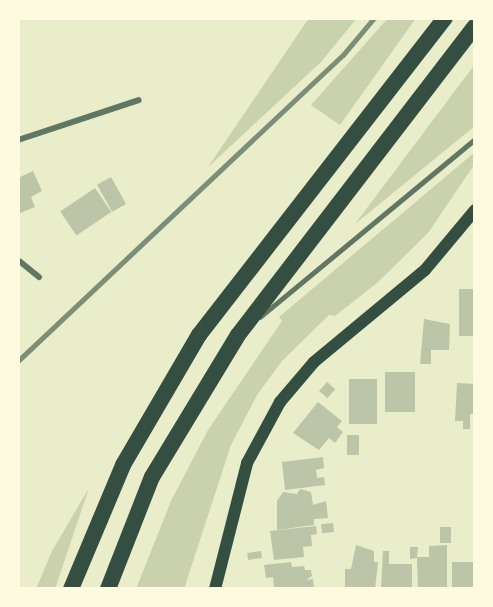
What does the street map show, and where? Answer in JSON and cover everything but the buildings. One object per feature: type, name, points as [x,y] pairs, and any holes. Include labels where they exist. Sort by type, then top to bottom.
[{"type":"highway","points":[[71,589],[123,465],[182,362],[445,18]]},
{"type":"highway","points":[[108,589],[152,477],[238,335],[475,26]]},
{"type":"main road","points":[[214,589],[247,462],[280,402],[314,362],[425,270],[475,210]]},
{"type":"street","points":[[18,140],[139,100]]},
{"type":"street","points":[[18,260],[39,277]]},
{"type":"lane","points":[[238,335],[475,139]]},
{"type":"green space","points":[[309,18],[357,18],[321,62],[208,167]]},
{"type":"green space","points":[[388,18],[416,18],[340,125],[311,105]]},
{"type":"green space","points":[[475,64],[475,126],[355,224]]},
{"type":"green space","points":[[475,152],[474,165],[428,233],[377,283],[335,316],[329,315],[282,361],[257,395],[231,445],[184,589],[136,589],[171,501],[208,430],[282,321],[279,317]]},
{"type":"green space","points":[[89,488],[55,589],[36,589],[52,551]]},
{"type":"railway","points":[[18,361],[343,55],[374,18]]}]
